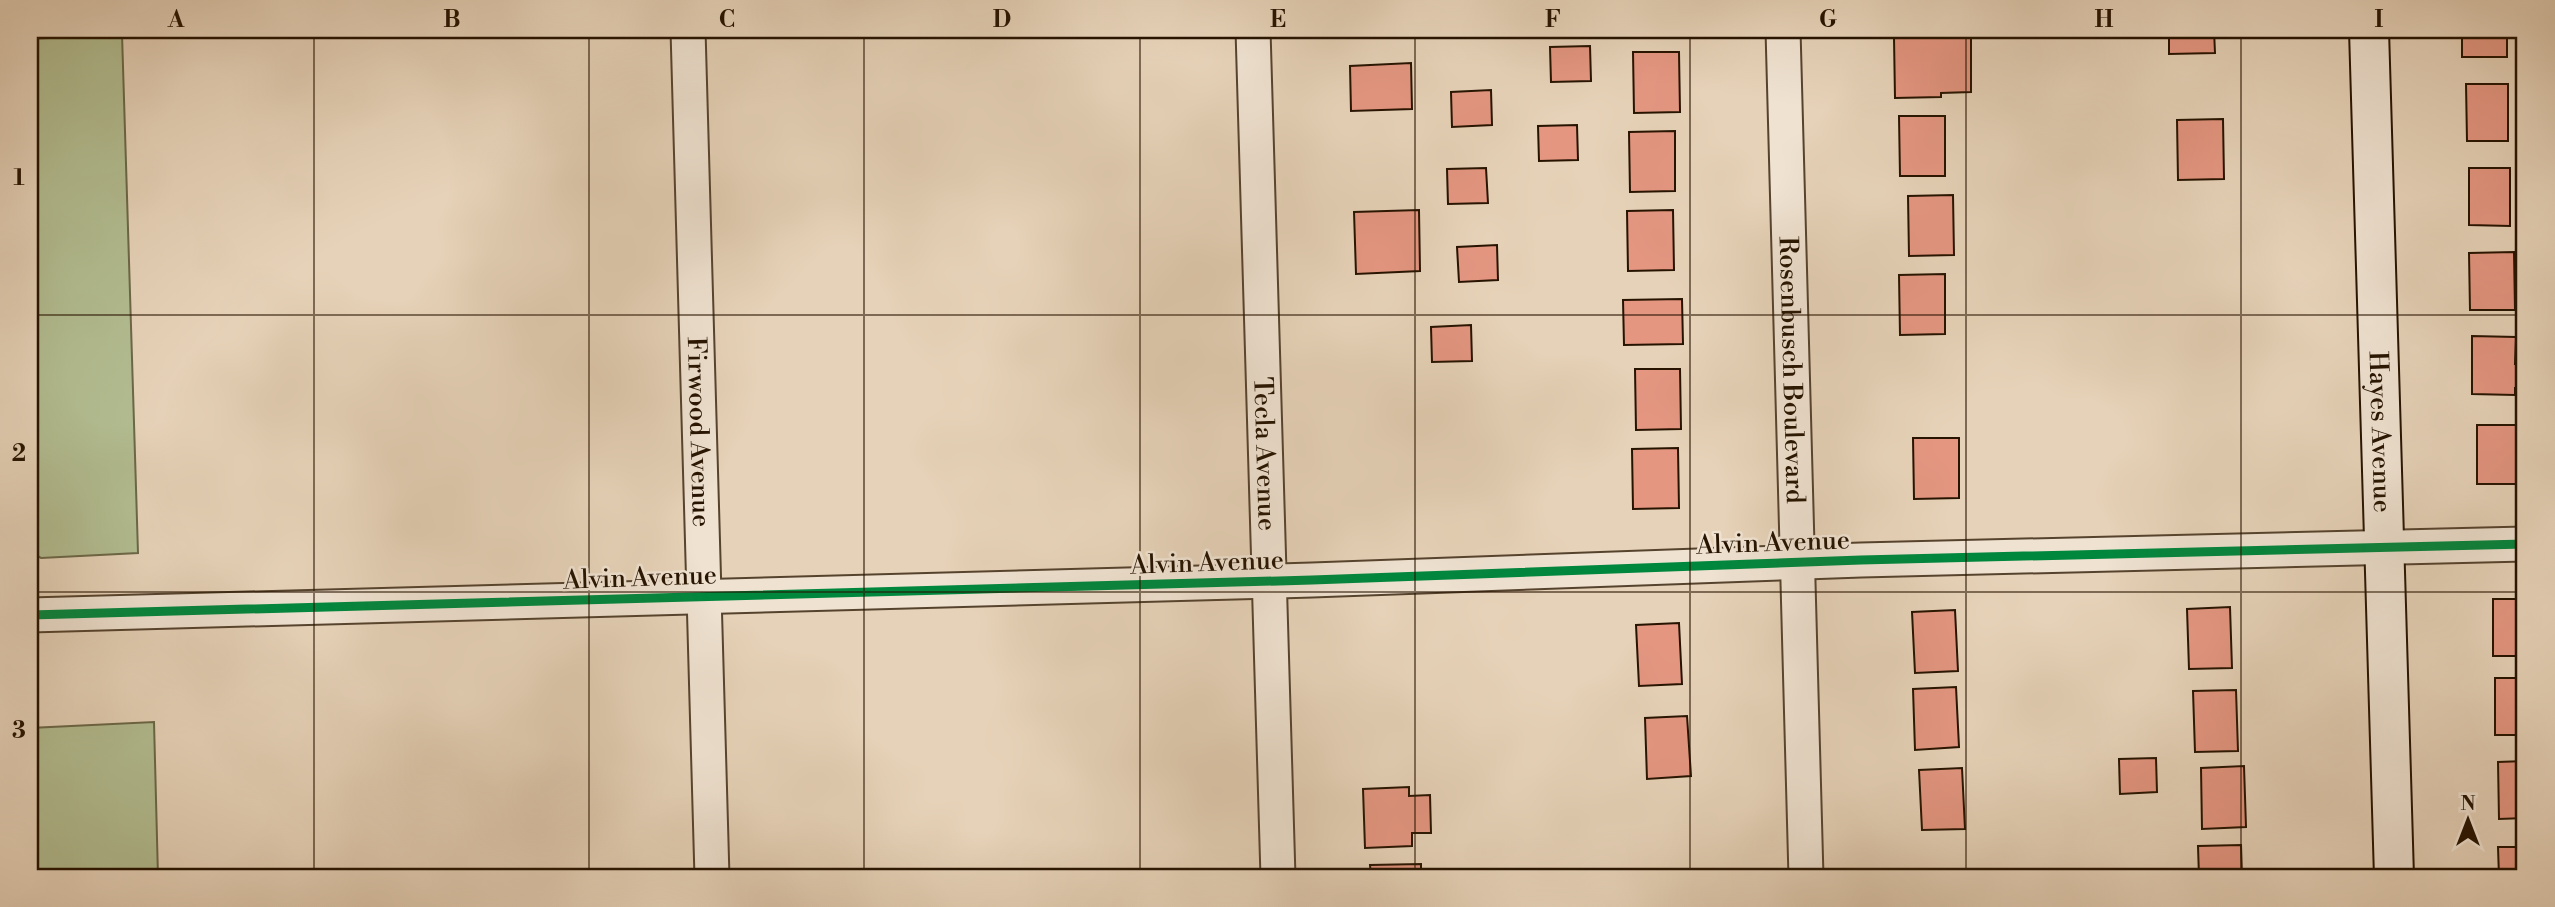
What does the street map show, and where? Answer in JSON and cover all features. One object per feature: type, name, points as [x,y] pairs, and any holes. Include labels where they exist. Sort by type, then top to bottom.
[{"type":"street","name":"Firwood Avenue","points":[[688,30],[712,877]]},
{"type":"street","name":"Tecla Avenue","points":[[1253,30],[1278,877]]},
{"type":"street","name":"Rosenbusch Boulevard","points":[[1783,30],[1806,877]]},
{"type":"street","name":"Hayes Avenue","points":[[2370,30],[2394,877]]},
{"type":"street","name":"Alvin Avenue","points":[[30,615],[1269,581],[2385,545],[2525,544]]},
{"type":"green space","points":[[122,34],[138,553],[41,558],[30,552],[30,39]]},
{"type":"green space","points":[[154,722],[158,877],[30,877],[30,728]]},
{"type":"building","points":[[1626,30],[1672,30],[1672,33],[1626,34]]},
{"type":"building","points":[[2169,30],[2214,30],[2215,53],[2169,54]]},
{"type":"building","points":[[2462,30],[2507,30],[2507,57],[2462,57]]},
{"type":"building","points":[[1971,37],[1971,92],[1941,93],[1941,97],[1895,98],[1894,38]]},
{"type":"building","points":[[1590,46],[1591,81],[1551,82],[1550,47]]},
{"type":"building","points":[[1633,52],[1679,52],[1680,112],[1634,113]]},
{"type":"building","points":[[1411,63],[1412,109],[1351,111],[1350,66]]},
{"type":"building","points":[[2466,84],[2508,84],[2508,141],[2467,141]]},
{"type":"building","points":[[1491,90],[1492,125],[1452,127],[1451,92]]},
{"type":"building","points":[[1899,116],[1945,116],[1945,176],[1900,176]]},
{"type":"building","points":[[2223,119],[2224,179],[2178,180],[2177,120]]},
{"type":"building","points":[[1577,125],[1578,160],[1539,161],[1538,126]]},
{"type":"building","points":[[1675,131],[1675,191],[1630,192],[1629,132]]},
{"type":"building","points":[[1486,168],[1488,203],[1448,204],[1447,169]]},
{"type":"building","points":[[2469,168],[2510,168],[2510,226],[2469,225]]},
{"type":"building","points":[[1953,195],[1954,255],[1909,256],[1908,196]]},
{"type":"building","points":[[1419,210],[1420,271],[1356,274],[1354,212]]},
{"type":"building","points":[[1673,210],[1674,270],[1628,271],[1627,211]]},
{"type":"building","points":[[1497,245],[1498,280],[1459,282],[1457,247]]},
{"type":"building","points":[[2514,252],[2515,310],[2470,310],[2469,253]]},
{"type":"building","points":[[1945,274],[1945,334],[1900,335],[1899,275]]},
{"type":"building","points":[[1682,299],[1683,344],[1624,345],[1623,300]]},
{"type":"building","points":[[1471,325],[1472,361],[1432,362],[1431,327]]},
{"type":"building","points":[[2472,336],[2516,337],[2515,364],[2525,364],[2525,388],[2515,388],[2515,395],[2472,394]]},
{"type":"building","points":[[1635,369],[1680,369],[1681,429],[1636,430]]},
{"type":"building","points":[[2477,425],[2518,425],[2518,453],[2525,453],[2525,478],[2518,478],[2518,484],[2477,484]]},
{"type":"building","points":[[1913,438],[1959,438],[1959,498],[1914,499]]},
{"type":"building","points":[[1678,448],[1679,508],[1633,509],[1632,449]]},
{"type":"building","points":[[2493,599],[2525,599],[2525,656],[2493,656]]},
{"type":"building","points":[[2230,607],[2232,668],[2189,669],[2187,609]]},
{"type":"building","points":[[1955,610],[1958,671],[1915,673],[1912,612]]},
{"type":"building","points":[[1679,623],[1682,684],[1639,686],[1636,625]]},
{"type":"building","points":[[2495,678],[2525,678],[2525,735],[2495,735]]},
{"type":"building","points":[[1956,687],[1959,747],[1915,750],[1913,689]]},
{"type":"building","points":[[2236,690],[2238,751],[2195,752],[2193,691]]},
{"type":"building","points":[[1687,716],[1691,776],[1647,779],[1645,718]]},
{"type":"building","points":[[2156,758],[2157,792],[2120,794],[2119,759]]},
{"type":"building","points":[[2525,761],[2525,818],[2499,819],[2498,762]]},
{"type":"building","points":[[2244,766],[2246,827],[2202,829],[2201,768]]},
{"type":"building","points":[[1962,768],[1965,829],[1922,830],[1919,770]]},
{"type":"building","points":[[1409,787],[1409,796],[1430,795],[1431,833],[1412,833],[1412,846],[1365,848],[1363,789]]},
{"type":"building","points":[[2241,845],[2242,877],[2199,877],[2198,846]]},
{"type":"building","points":[[2498,847],[2525,847],[2525,877],[2499,877]]},
{"type":"building","points":[[1421,864],[1421,877],[1371,877],[1370,865]]},
{"type":"cycle path","points":[[30,615],[1312,580],[1861,560],[2525,544]]}]
